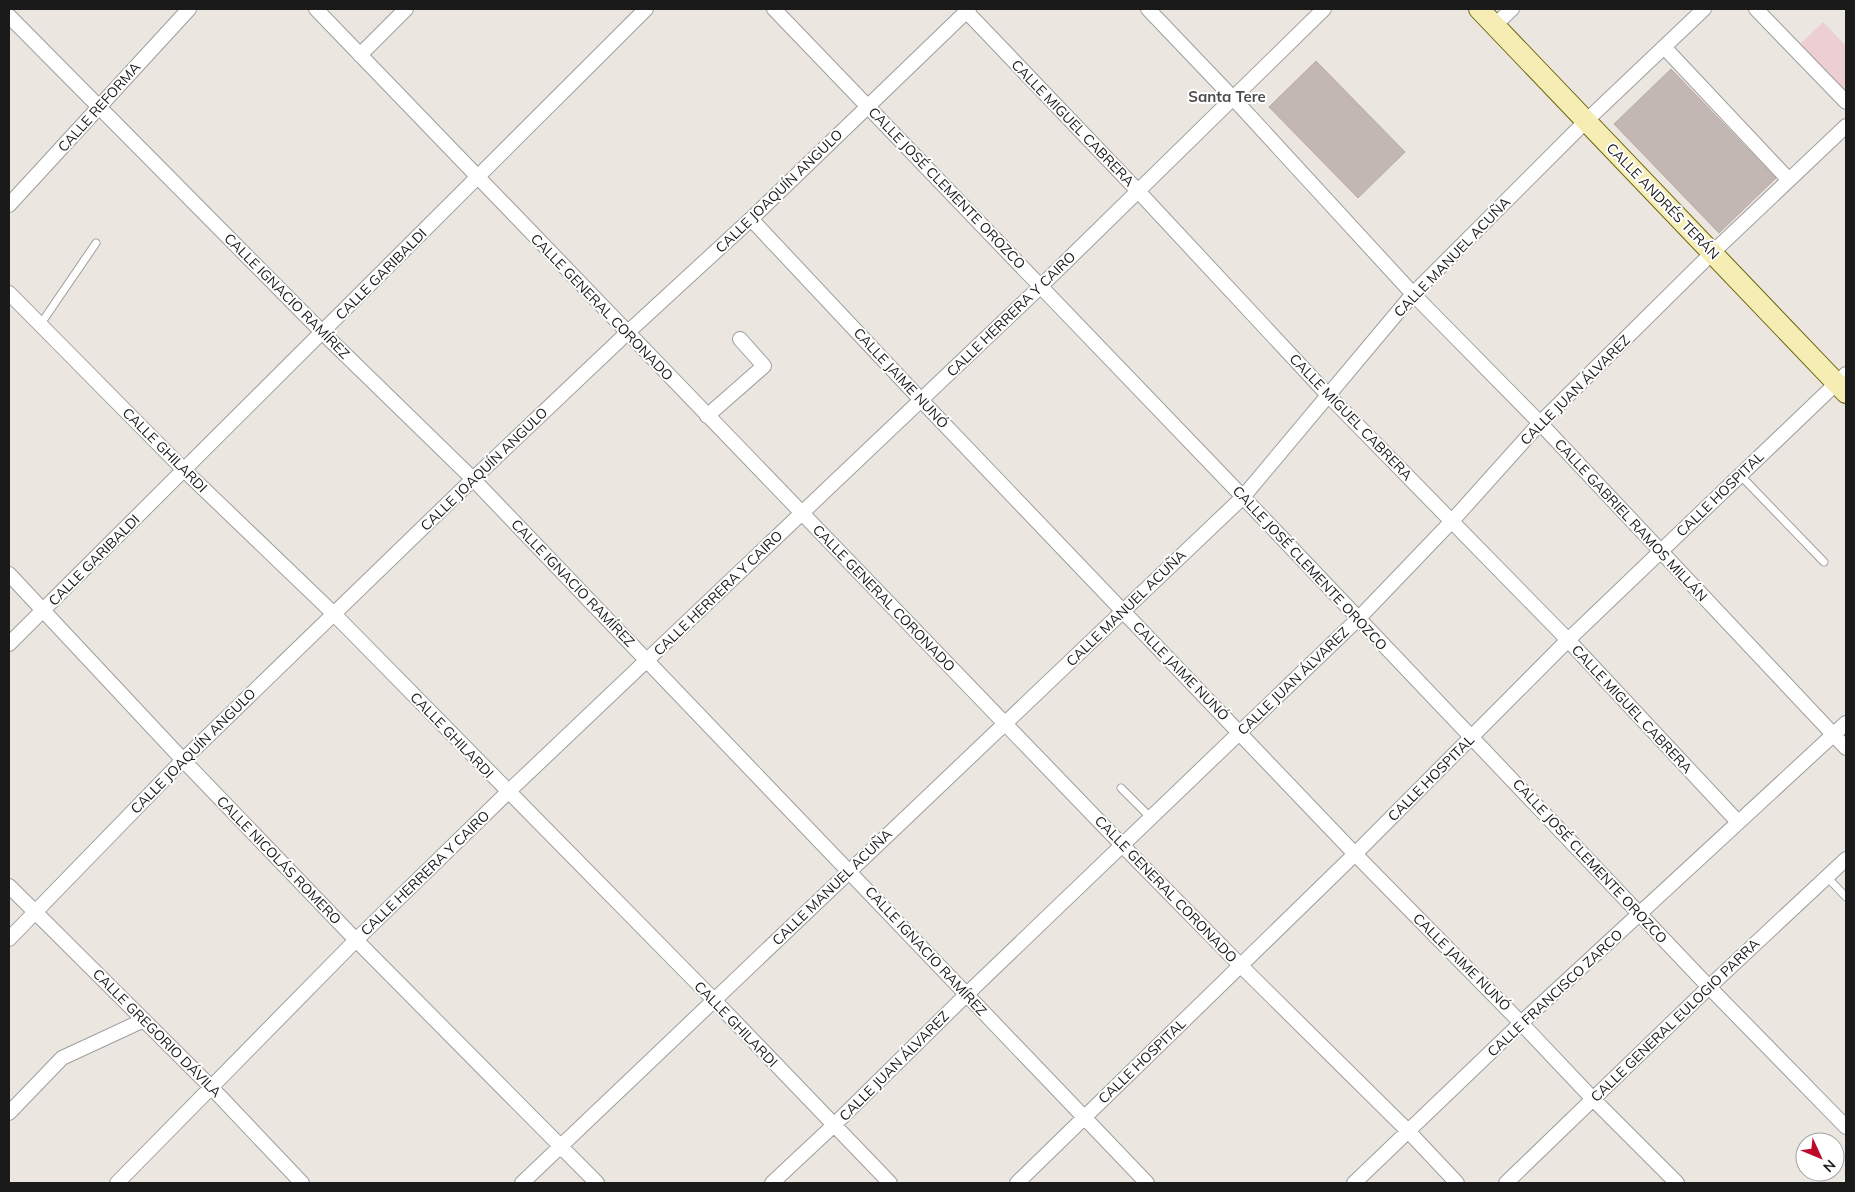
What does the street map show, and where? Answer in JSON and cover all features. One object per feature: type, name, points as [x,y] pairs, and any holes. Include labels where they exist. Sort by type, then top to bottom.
[{"type":"street","name":"CALLE REFORMA","points":[[9,205],[189,9]]},
{"type":"street","name":"CALLE GENERAL CORONADO","points":[[316,9],[1123,846],[1409,1132],[1456,1183]]},
{"type":"street","points":[[360,55],[406,9]]},
{"type":"street","name":"CALLE GARIBALDI","points":[[9,644],[646,9]]},
{"type":"street","name":"CALLE JOSÉ CLEMENTE OROZCO","points":[[774,9],[1243,496],[1709,987],[1846,1127]]},
{"type":"street","name":"CALLE GABRIEL RAMOS MILLÁN","points":[[1148,9],[1233,98],[1413,294],[1540,423],[1846,748]]},
{"type":"street","name":"CALLE HERRERA Y CAIRO","points":[[117,1183],[356,940],[508,792],[1042,286],[1324,9]]},
{"type":"street","name":"CALLE ANDRÉS TERÁN","points":[[1479,9],[1712,253],[1843,383]]},
{"type":"street","points":[[1495,25],[1512,9]]},
{"type":"street","name":"CALLE MANUEL ACUÑA","points":[[522,1183],[1243,496],[1413,294],[1586,121],[1704,9]]},
{"type":"street","points":[[1756,9],[1846,102]]},
{"type":"street","name":"CALLE JOAQUÍN ANGULO","points":[[9,939],[183,760],[473,479],[751,218],[968,10]]},
{"type":"street","name":"CALLE MIGUEL CABRERA","points":[[968,10],[1328,395],[1568,640],[1738,822]]},
{"type":"street","name":"CALLE IGNACIO RAMÍREZ","points":[[9,16],[98,108],[322,332],[473,479],[1147,1183]]},
{"type":"street","points":[[1664,47],[1789,180]]},
{"type":"street","name":"CALLE JUAN ÁLVAREZ","points":[[772,1183],[1358,619],[1452,521],[1540,423],[1712,253],[1846,126]]},
{"type":"street","name":"CALLE JAIME NUNÓ","points":[[751,218],[921,400],[1355,854],[1677,1183]]},
{"type":"street","name":"CALLE GHILARDI","points":[[9,293],[184,470],[334,614],[714,1000],[890,1183]]},
{"type":"street","points":[[707,416],[764,366],[740,339]]},
{"type":"street","name":"CALLE HOSPITAL","points":[[1017,1183],[1355,854],[1568,640],[1740,475],[1843,383]]},
{"type":"street","name":"CALLE NICOLÁS ROMERO","points":[[9,574],[183,760],[356,940],[597,1183]]},
{"type":"street","name":"CALLE FRANCISCO ZARCO","points":[[1354,1183],[1521,1023],[1846,723]]},
{"type":"street","name":"CALLE GENERAL EULOGIO PARRA","points":[[1506,1183],[1592,1098],[1846,859]]},
{"type":"street","name":"CALLE GREGORIO DÁVILA","points":[[9,886],[212,1087],[302,1183]]},
{"type":"street","points":[[9,1113],[62,1058],[144,1020]]},
{"type":"lane","points":[[40,325],[96,243]]},
{"type":"lane","points":[[1740,475],[1824,562]]},
{"type":"lane","points":[[1121,788],[1152,818]]},
{"type":"lane","points":[[1827,877],[1846,897]]},
{"type":"shaded area","points":[[1823,22],[1846,46],[1846,95],[1798,46]]},
{"type":"building","points":[[1316,61],[1405,152],[1358,198],[1269,107]]},
{"type":"building","points":[[1671,69],[1776,178],[1719,233],[1614,124]]},
{"type":"district","name":"Santa Tere","points":[[1227,97]]}]
